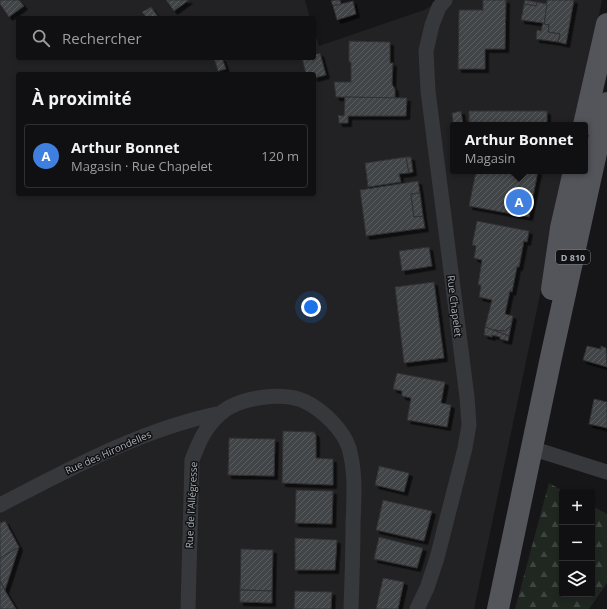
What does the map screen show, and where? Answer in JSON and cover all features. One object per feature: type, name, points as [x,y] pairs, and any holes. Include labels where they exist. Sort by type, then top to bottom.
[{"type":"main road","points":[[585,122],[607,24]]},
{"type":"main road","name":"D 810","points":[[498,609],[531,448],[607,102]]},
{"type":"main road","points":[[550,362],[568,322],[607,165]]},
{"type":"main road","points":[[550,362],[548,318],[561,228],[573,174]]},
{"type":"street","name":"Rue Chapelet","points":[[417,609],[427,588],[437,558],[465,448],[469,425],[467,397],[428,91],[426,51],[432,25],[439,7],[445,0]]},
{"type":"street","name":"Rue de l'Allégresse","points":[[188,609],[189,523],[192,460],[207,426],[220,413],[238,402],[263,397],[284,397],[306,402],[325,415],[338,429],[348,447],[352,465],[354,488],[352,609]]},
{"type":"street","name":"Rue des Hirondelles","points":[[0,505],[97,455],[194,418],[220,413]]},
{"type":"street","points":[[531,448],[607,472]]},
{"type":"shaded area","points":[[0,0],[305,0],[309,16],[16,16],[16,60],[316,60],[316,36],[319,46],[424,10],[441,0],[602,0],[577,122],[450,122],[450,174],[565,174],[474,609],[0,609]]},
{"type":"green space","points":[[549,483],[560,489],[559,597],[595,597],[595,508],[607,514],[607,583],[589,609],[515,609]]},
{"type":"building","points":[[0,0],[19,0],[24,6],[9,17],[0,4]]},
{"type":"building","points":[[166,0],[189,0],[174,11]]},
{"type":"building","points":[[340,0],[341,4],[333,6],[331,1]]},
{"type":"building","points":[[483,0],[506,0],[505,49],[485,49],[485,69],[458,69],[459,10],[483,10]]},
{"type":"building","points":[[525,0],[537,2],[536,6],[524,4]]},
{"type":"building","points":[[547,0],[574,0],[566,44],[558,42],[560,34],[548,32],[549,25],[544,24]]},
{"type":"building","points":[[353,1],[356,14],[337,20],[333,6]]},
{"type":"building","points":[[537,2],[547,4],[544,24],[549,25],[548,32],[560,34],[558,42],[536,39],[537,30],[541,31],[543,23],[521,20],[524,4],[536,6]]},
{"type":"building","points":[[151,7],[158,16],[145,16],[142,12]]},
{"type":"building","points":[[349,41],[390,42],[390,63],[393,63],[392,84],[395,89],[395,98],[336,97],[334,82],[351,82]]},
{"type":"building","points":[[320,53],[326,75],[316,78],[316,72],[306,72],[302,60],[316,60],[316,54]]},
{"type":"building","points":[[215,60],[223,60],[226,69],[218,71]]},
{"type":"building","points":[[345,97],[407,98],[406,116],[348,116],[348,123],[339,123],[338,115],[344,116]]},
{"type":"building","points":[[461,111],[463,122],[453,122],[452,113]]},
{"type":"building","points":[[469,111],[547,111],[547,122],[469,122]]},
{"type":"building","points":[[406,157],[409,173],[399,174],[401,182],[368,187],[365,163]]},
{"type":"building","points":[[406,157],[411,157],[413,172],[409,173]]},
{"type":"building","points":[[475,174],[537,174],[529,217],[469,206]]},
{"type":"building","points":[[418,181],[420,193],[411,194],[414,217],[423,216],[425,228],[366,236],[360,190]]},
{"type":"building","points":[[420,193],[423,216],[414,217],[411,194]]},
{"type":"building","points":[[477,221],[529,231],[527,242],[524,241],[519,267],[517,267],[512,292],[510,291],[505,314],[513,316],[511,326],[504,331],[493,330],[485,327],[492,300],[479,297],[481,285],[478,285],[482,260],[474,258],[476,246],[472,245]]},
{"type":"building","points":[[429,247],[432,266],[402,271],[399,251]]},
{"type":"building","points":[[434,282],[444,358],[404,363],[395,287]]},
{"type":"building","points":[[511,326],[509,336],[493,330],[504,331]]},
{"type":"building","points":[[485,327],[509,336],[508,341],[492,335],[492,337],[484,335]]},
{"type":"building","points":[[587,346],[601,349],[601,346],[606,348],[607,367],[583,360]]},
{"type":"building","points":[[397,373],[445,382],[441,403],[451,405],[447,427],[407,420],[411,398],[402,396],[402,391],[393,389]]},
{"type":"building","points":[[594,399],[607,402],[607,428],[589,424]]},
{"type":"building","points":[[283,431],[314,432],[316,435],[316,458],[333,459],[333,485],[282,483]]},
{"type":"building","points":[[229,438],[275,439],[274,476],[228,475]]},
{"type":"building","points":[[379,466],[409,473],[404,492],[375,485]]},
{"type":"building","points":[[296,490],[333,491],[332,524],[295,523]]},
{"type":"building","points":[[383,500],[432,511],[424,541],[376,530]]},
{"type":"building","points":[[5,521],[19,547],[0,558],[0,523]]},
{"type":"building","points":[[379,537],[423,548],[417,568],[374,559]]},
{"type":"building","points":[[295,538],[337,540],[335,570],[295,570]]},
{"type":"building","points":[[19,547],[5,590],[0,581],[0,558]]},
{"type":"building","points":[[241,549],[273,550],[272,591],[240,590]]},
{"type":"building","points":[[383,578],[404,582],[398,609],[376,609]]},
{"type":"building","points":[[0,581],[7,594],[16,609],[0,609]]},
{"type":"building","points":[[240,590],[272,591],[272,603],[240,602]]},
{"type":"building","points":[[295,591],[332,592],[331,609],[294,609]]},
{"type":"place","name":"Arthur Bonnet","points":[[519,202]]}]
